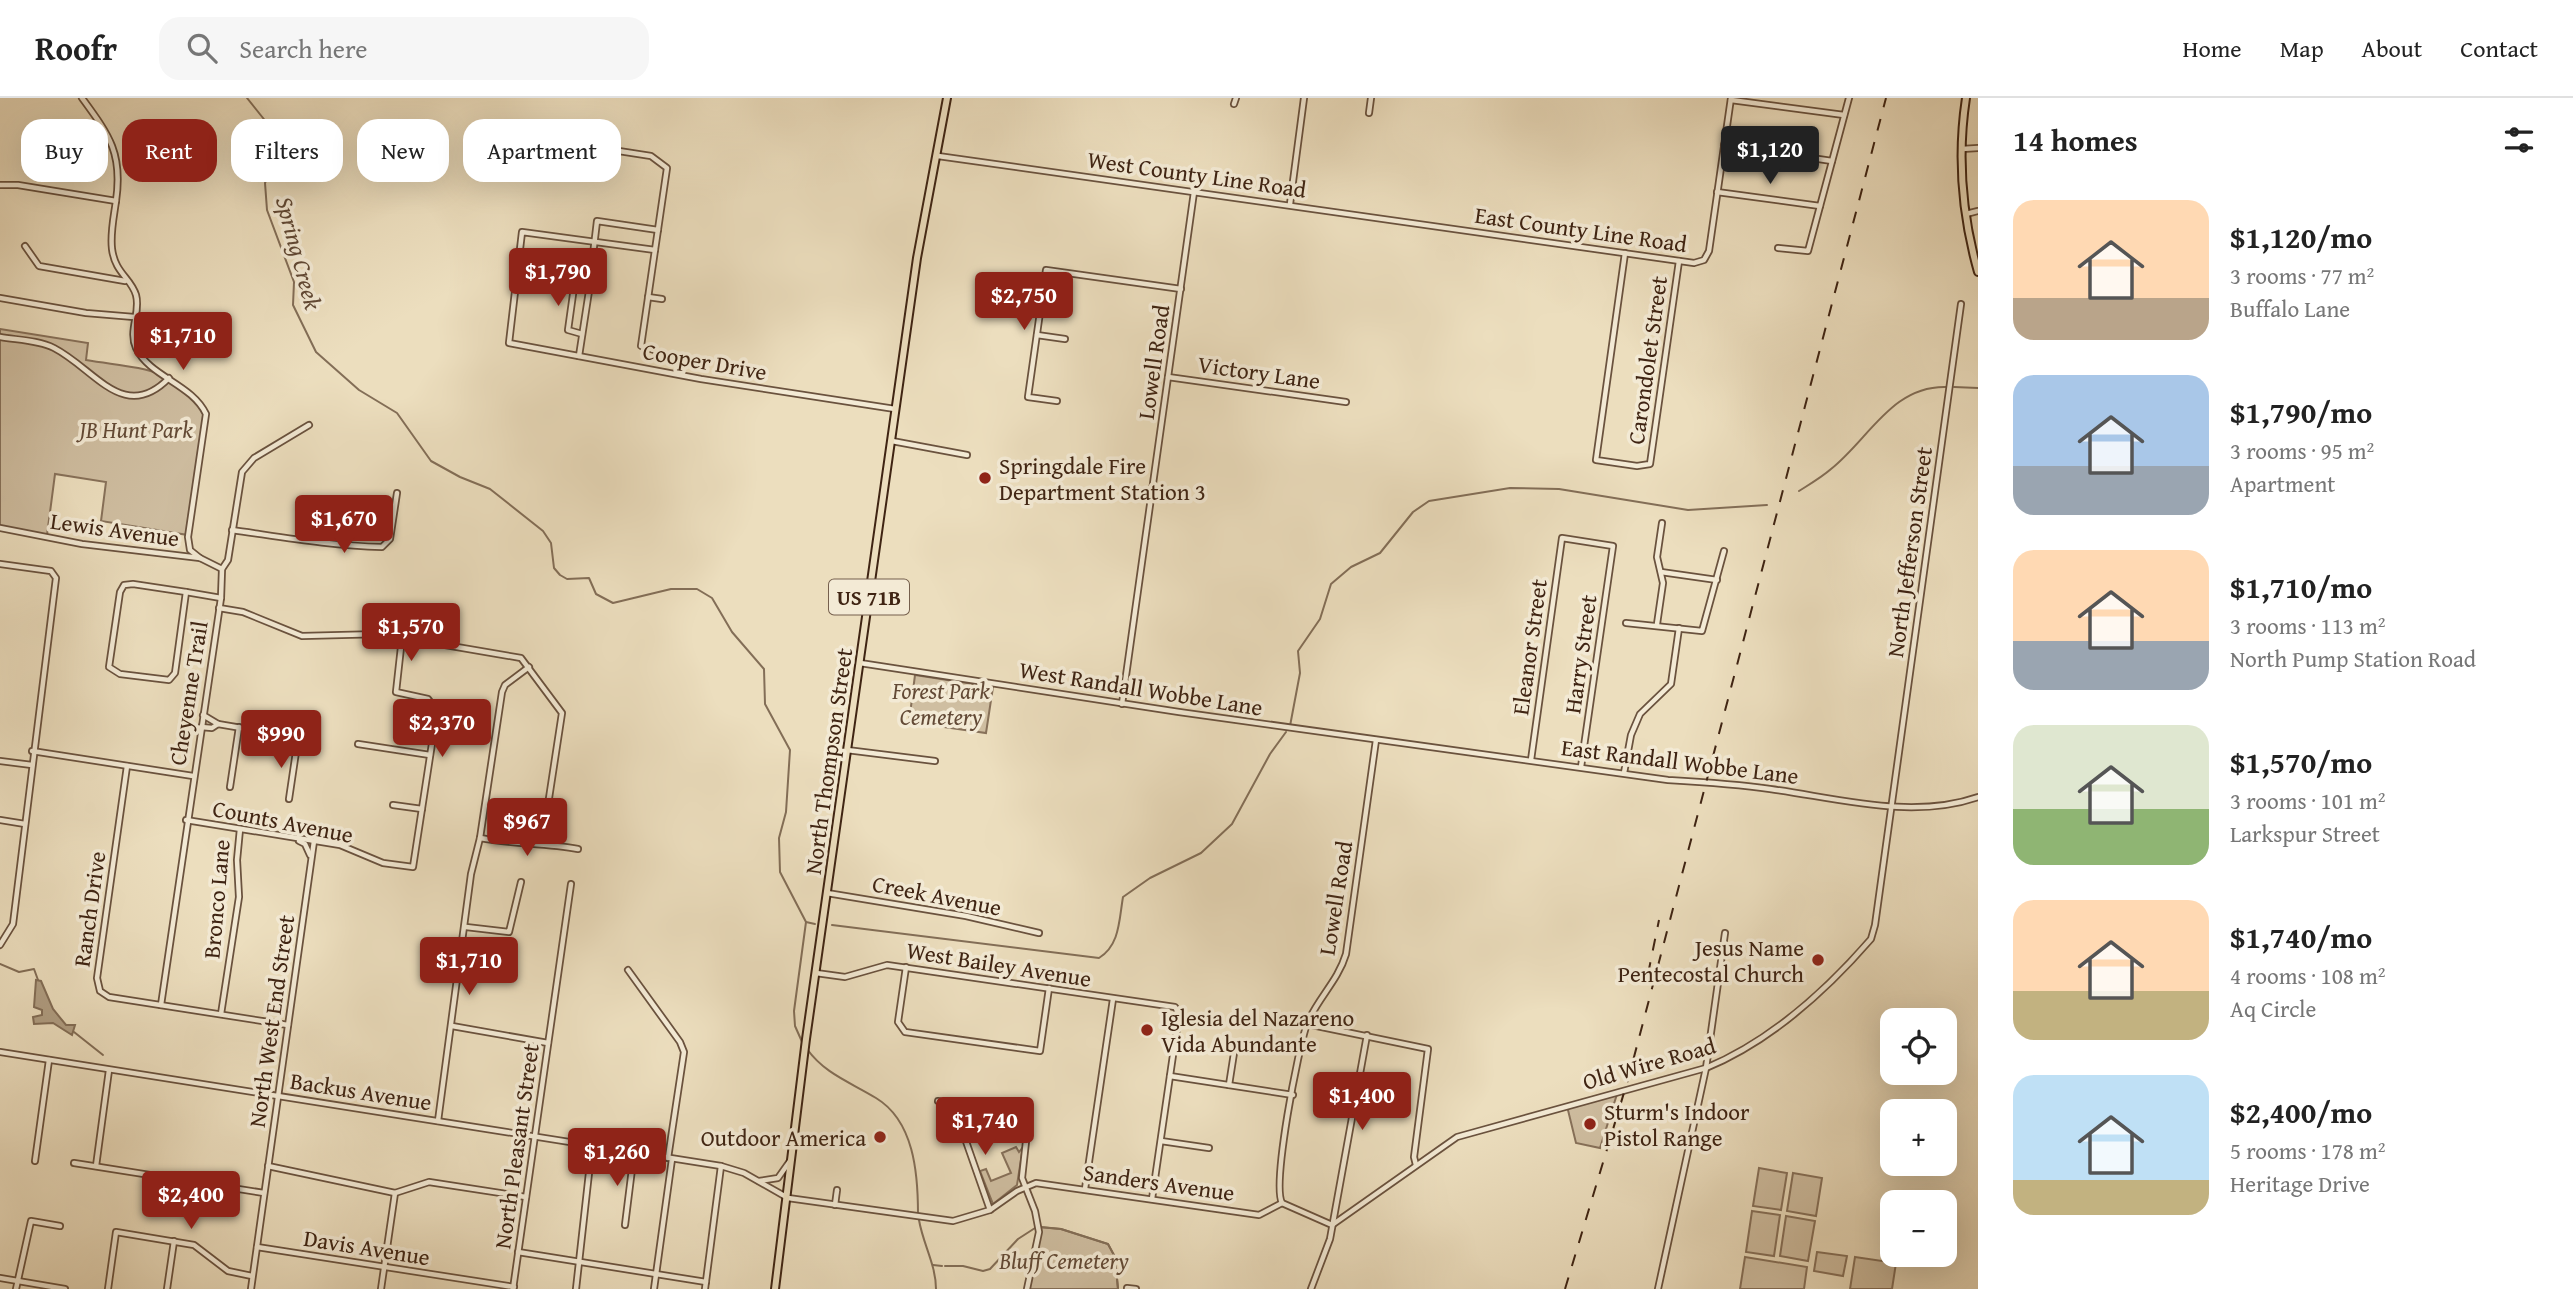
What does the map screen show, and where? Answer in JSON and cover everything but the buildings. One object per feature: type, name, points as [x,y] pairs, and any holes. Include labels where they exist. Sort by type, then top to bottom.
[{"type":"main road","name":"US 71B","points":[[938,156],[947,98]]},
{"type":"main road","points":[[1966,98],[1961,149],[1965,215],[1978,272]]},
{"type":"main road","name":"North Thompson Street","points":[[775,1289],[806,1039],[917,260],[938,156]]},
{"type":"street","points":[[82,98],[113,145],[119,172],[112,252],[136,296],[135,347],[195,398],[206,414],[188,537],[190,551],[200,558]]},
{"type":"street","points":[[1290,204],[1304,98]]},
{"type":"street","points":[[1369,113],[1371,98]]},
{"type":"street","points":[[1778,248],[1808,251],[1849,98]]},
{"type":"street","points":[[1819,206],[1717,192],[1731,99],[1844,115]]},
{"type":"street","points":[[1724,145],[1832,161]]},
{"type":"street","points":[[1961,149],[1978,148]]},
{"type":"street","points":[[621,151],[651,156],[667,168],[641,346],[654,350]]},
{"type":"street","name":"West County Line Road","points":[[938,156],[1452,228]]},
{"type":"street","points":[[0,185],[18,185],[116,201]]},
{"type":"street","name":"Lowell Road","points":[[1122,704],[1194,192]]},
{"type":"street","name":"East County Line Road","points":[[1452,228],[1694,263],[1704,260],[1709,251],[1717,192]]},
{"type":"street","points":[[1965,215],[1978,211]]},
{"type":"street","points":[[579,356],[589,291],[583,278],[592,263],[597,221],[658,230]]},
{"type":"street","name":"Cooper Drive","points":[[595,242],[522,232],[509,343],[896,409]]},
{"type":"street","points":[[595,242],[655,250]]},
{"type":"street","points":[[25,246],[39,266],[126,281]]},
{"type":"street","name":"Carondolet Street","points":[[1625,253],[1596,460],[1637,466],[1650,464],[1679,261]]},
{"type":"street","points":[[1057,401],[1028,397],[1045,270],[1181,289]]},
{"type":"street","points":[[582,334],[568,330],[575,280],[583,278]]},
{"type":"street","points":[[648,297],[662,299]]},
{"type":"street","points":[[0,298],[86,313],[134,317]]},
{"type":"street","name":"North Jefferson Street","points":[[1890,806],[1961,304]]},
{"type":"street","points":[[1037,335],[1065,339]]},
{"type":"street","points":[[0,337],[50,346],[110,388],[130,397],[155,393],[169,378]]},
{"type":"street","name":"Victory Lane","points":[[1168,377],[1346,402]]},
{"type":"street","name":"Cheyenne Trail","points":[[161,1004],[192,776],[221,598],[222,569],[228,560],[239,479],[246,466],[309,425]]},
{"type":"street","points":[[892,441],[968,455]]},
{"type":"street","points":[[232,530],[327,544],[382,547],[390,539],[397,493]]},
{"type":"street","points":[[1657,624],[1663,583],[1658,550],[1662,523]]},
{"type":"street","name":"Lewis Avenue","points":[[0,528],[82,544],[200,558],[222,569]]},
{"type":"street","name":"Harry Street","points":[[1562,538],[1614,546],[1581,767]]},
{"type":"street","name":"Eleanor Street","points":[[1531,760],[1562,538]]},
{"type":"street","points":[[1626,623],[1703,630],[1724,551]]},
{"type":"street","points":[[0,564],[47,570],[56,578],[32,751],[13,924],[11,932],[0,944]]},
{"type":"street","points":[[1660,572],[1717,580]]},
{"type":"street","points":[[186,592],[175,673],[172,678],[164,681],[111,671],[109,662],[120,592],[124,585],[133,584],[186,592],[221,598]]},
{"type":"street","points":[[219,608],[243,612],[302,636],[376,634],[517,655],[529,667],[562,713],[542,844]]},
{"type":"street","points":[[1624,773],[1631,735],[1640,714],[1671,684],[1679,628]]},
{"type":"street","points":[[393,805],[422,809],[437,715],[435,706],[428,699],[398,694],[395,684],[402,638]]},
{"type":"street","name":"West Randall Wobbe Lane","points":[[860,663],[1376,740]]},
{"type":"street","points":[[438,1121],[471,874],[480,838],[502,692],[505,685],[529,667]]},
{"type":"street","points":[[203,715],[218,724],[295,737],[297,745],[289,799]]},
{"type":"street","points":[[201,727],[212,728],[218,724]]},
{"type":"street","points":[[230,787],[239,727]]},
{"type":"street","name":"Lowell Road","points":[[1282,1203],[1278,1196],[1279,1177],[1307,1024],[1339,974],[1346,954],[1376,740]]},
{"type":"street","name":"East Randall Wobbe Lane","points":[[1376,740],[1624,773],[1722,782],[1890,806],[1934,807],[1978,797]]},
{"type":"street","points":[[358,744],[430,755]]},
{"type":"street","points":[[847,750],[935,761]]},
{"type":"street","points":[[32,751],[192,776]]},
{"type":"street","points":[[0,761],[32,765]]},
{"type":"street","name":"Ranch Drive","points":[[127,766],[97,985],[109,997],[288,1025]]},
{"type":"street","name":"Old Wire Road","points":[[1332,1225],[1457,1137],[1706,1068],[1737,1055],[1766,1038],[1871,939],[1890,806]]},
{"type":"street","name":"Counts Avenue","points":[[186,820],[340,845],[383,863],[413,867],[422,809]]},
{"type":"street","points":[[0,820],[25,824]]},
{"type":"street","name":"Bronco Lane","points":[[221,1014],[239,897],[237,860],[240,830]]},
{"type":"street","points":[[292,838],[305,845],[311,859]]},
{"type":"street","points":[[480,838],[525,846],[542,844],[578,849]]},
{"type":"street","name":"North West End Street","points":[[250,1289],[314,841]]},
{"type":"street","points":[[466,927],[509,932],[521,881]]},
{"type":"street","name":"North Pleasant Street","points":[[514,1288],[571,884]]},
{"type":"street","name":"Creek Avenue","points":[[827,893],[964,915],[1039,933]]},
{"type":"street","points":[[1658,1289],[1706,1068],[1725,933]]},
{"type":"street","name":"West Bailey Avenue","points":[[816,973],[845,977],[880,966],[906,967],[1178,1009],[1170,1076]]},
{"type":"street","points":[[906,967],[898,1025],[901,1030],[914,1033],[1040,1051],[1049,988]]},
{"type":"street","points":[[628,970],[681,1042],[684,1052],[654,1289]]},
{"type":"street","points":[[1085,1189],[1113,999]]},
{"type":"street","points":[[1307,1024],[1428,1049],[1416,1165]]},
{"type":"street","points":[[452,1026],[548,1043]]},
{"type":"street","points":[[1311,1289],[1332,1225],[1367,1035]]},
{"type":"street","name":"Backus Avenue","points":[[0,1052],[721,1167],[758,1181],[788,1198]]},
{"type":"street","points":[[1229,1085],[1234,1053]]},
{"type":"street","points":[[35,1161],[49,1060]]},
{"type":"street","points":[[96,1166],[109,1070]]},
{"type":"street","points":[[1152,1199],[1170,1076],[1293,1094]]},
{"type":"street","points":[[937,1101],[1029,1115],[1022,1178],[1035,1211],[1039,1232],[1027,1289]]},
{"type":"street","points":[[965,1106],[962,1130],[990,1210]]},
{"type":"street","points":[[1161,1141],[1209,1148]]},
{"type":"street","points":[[576,1289],[583,1238],[581,1225],[592,1146]]},
{"type":"street","points":[[625,1225],[634,1153]]},
{"type":"street","points":[[758,1181],[778,1178],[792,1157]]},
{"type":"street","points":[[74,1163],[264,1194]]},
{"type":"street","points":[[268,1166],[396,1193],[429,1182],[526,1197]]},
{"type":"street","points":[[705,1289],[721,1167]]},
{"type":"street","name":"Sanders Avenue","points":[[1025,1186],[1044,1183],[1259,1215],[1282,1203]]},
{"type":"street","points":[[788,1198],[953,1221],[990,1210],[1025,1186]]},
{"type":"street","points":[[835,1205],[837,1190]]},
{"type":"street","points":[[381,1289],[396,1193]]},
{"type":"street","points":[[1282,1203],[1332,1225]]},
{"type":"street","points":[[16,1289],[31,1221],[60,1226]]},
{"type":"street","points":[[108,1289],[116,1232],[194,1245],[228,1271],[252,1276]]},
{"type":"street","points":[[167,1289],[174,1241]]},
{"type":"street","name":"Davis Avenue","points":[[257,1247],[514,1288]]},
{"type":"street","points":[[518,1252],[706,1282]]},
{"type":"street","points":[[0,1278],[65,1289]]},
{"type":"street","points":[[1127,1288],[1136,1289]]},
{"type":"green space","name":"JB Hunt Park","points":[[0,329],[88,343],[86,360],[154,372],[181,386],[194,398],[206,414],[188,535],[101,521],[106,482],[55,474],[47,535],[0,526]]},
{"type":"green space","name":"Forest Park Cemetery","points":[[915,675],[993,687],[986,733],[909,722]]},
{"type":"green space","name":"Sturm's Indoor Pistol Range","points":[[1618,1091],[1600,1148],[1576,1143],[1567,1106]]},
{"type":"green space","points":[[1016,1147],[1019,1152],[1023,1147],[1017,1185],[993,1204],[980,1171],[986,1169],[991,1181],[1011,1173],[1002,1153]]},
{"type":"green space","points":[[1759,1168],[1787,1173],[1781,1210],[1753,1206]]},
{"type":"green space","points":[[1793,1173],[1822,1178],[1816,1216],[1787,1211]]},
{"type":"green space","points":[[1752,1211],[1780,1215],[1774,1256],[1746,1252]]},
{"type":"green space","points":[[1786,1216],[1815,1221],[1808,1261],[1780,1256]]},
{"type":"green space","name":"Bluff Cemetery","points":[[1038,1227],[1061,1229],[1108,1244],[1115,1257],[1118,1289],[1027,1289]]},
{"type":"green space","points":[[1817,1252],[1847,1256],[1843,1276],[1814,1271]]},
{"type":"green space","points":[[1745,1257],[1807,1267],[1804,1289],[1740,1289]]},
{"type":"green space","points":[[1855,1257],[1880,1261],[1880,1267],[1895,1267],[1892,1289],[1850,1289]]},
{"type":"shaded area","points":[[36,980],[41,981],[53,1009],[66,1025],[75,1025],[72,1035],[53,1023],[34,1024],[33,1017],[42,1015],[42,1010],[34,1007]]},
{"type":"waterway","name":"Spring Creek","points":[[247,98],[279,138],[276,156],[265,183],[267,210],[294,282],[293,305],[316,352],[359,390],[397,413],[431,461],[490,489],[543,531],[551,543],[554,568],[560,575],[567,579],[589,578],[596,594],[613,603],[671,589],[697,589],[712,598],[732,632],[764,669],[765,704],[790,750],[786,812],[779,838],[780,872],[806,922],[794,1011],[795,1026],[803,1044]]},
{"type":"waterway","points":[[1799,491],[1845,457],[1896,404],[1928,389],[1947,387]]},
{"type":"waterway","points":[[1954,387],[1978,388]]},
{"type":"waterway","points":[[1290,726],[1300,673],[1298,651],[1320,619],[1331,584],[1351,567],[1380,553],[1413,512],[1429,501],[1510,488],[1559,489],[1688,510],[1767,505]]},
{"type":"waterway","points":[[832,925],[1099,958],[1106,953],[1115,939],[1123,897],[1150,878],[1201,853],[1232,824],[1270,754],[1286,732]]},
{"type":"waterway","points":[[806,922],[815,924]]},
{"type":"waterway","points":[[0,964],[19,972],[34,969],[38,980]]},
{"type":"waterway","points":[[74,1032],[103,1055]]},
{"type":"waterway","name":"Spring Creek","points":[[807,1049],[822,1065],[876,1098],[899,1120],[915,1165],[918,1214]]},
{"type":"waterway","name":"Spring Creek","points":[[919,1220],[934,1271],[936,1289]]},
{"type":"waterway","points":[[1041,1227],[1061,1229],[1108,1244],[1115,1257],[1118,1289]]},
{"type":"waterway","points":[[945,1266],[963,1266],[983,1271],[990,1269],[1018,1239],[1035,1228]]},
{"type":"waterway","points":[[933,1265],[942,1266]]},
{"type":"railway","points":[[1565,1289],[1629,1076],[1886,98]]},
{"type":"railway","points":[[1648,974],[1659,920]]},
{"type":"place","name":"Springdale Fire Department Station 3","points":[[985,478]]},
{"type":"place","name":"Jesus Name Pentecostal Church","points":[[1818,960]]},
{"type":"place","name":"Iglesia del Nazareno Vida Abundante","points":[[1147,1030]]},
{"type":"place","name":"Sturm's Indoor Pistol Range","points":[[1590,1124]]},
{"type":"place","name":"Outdoor America","points":[[880,1137]]}]
